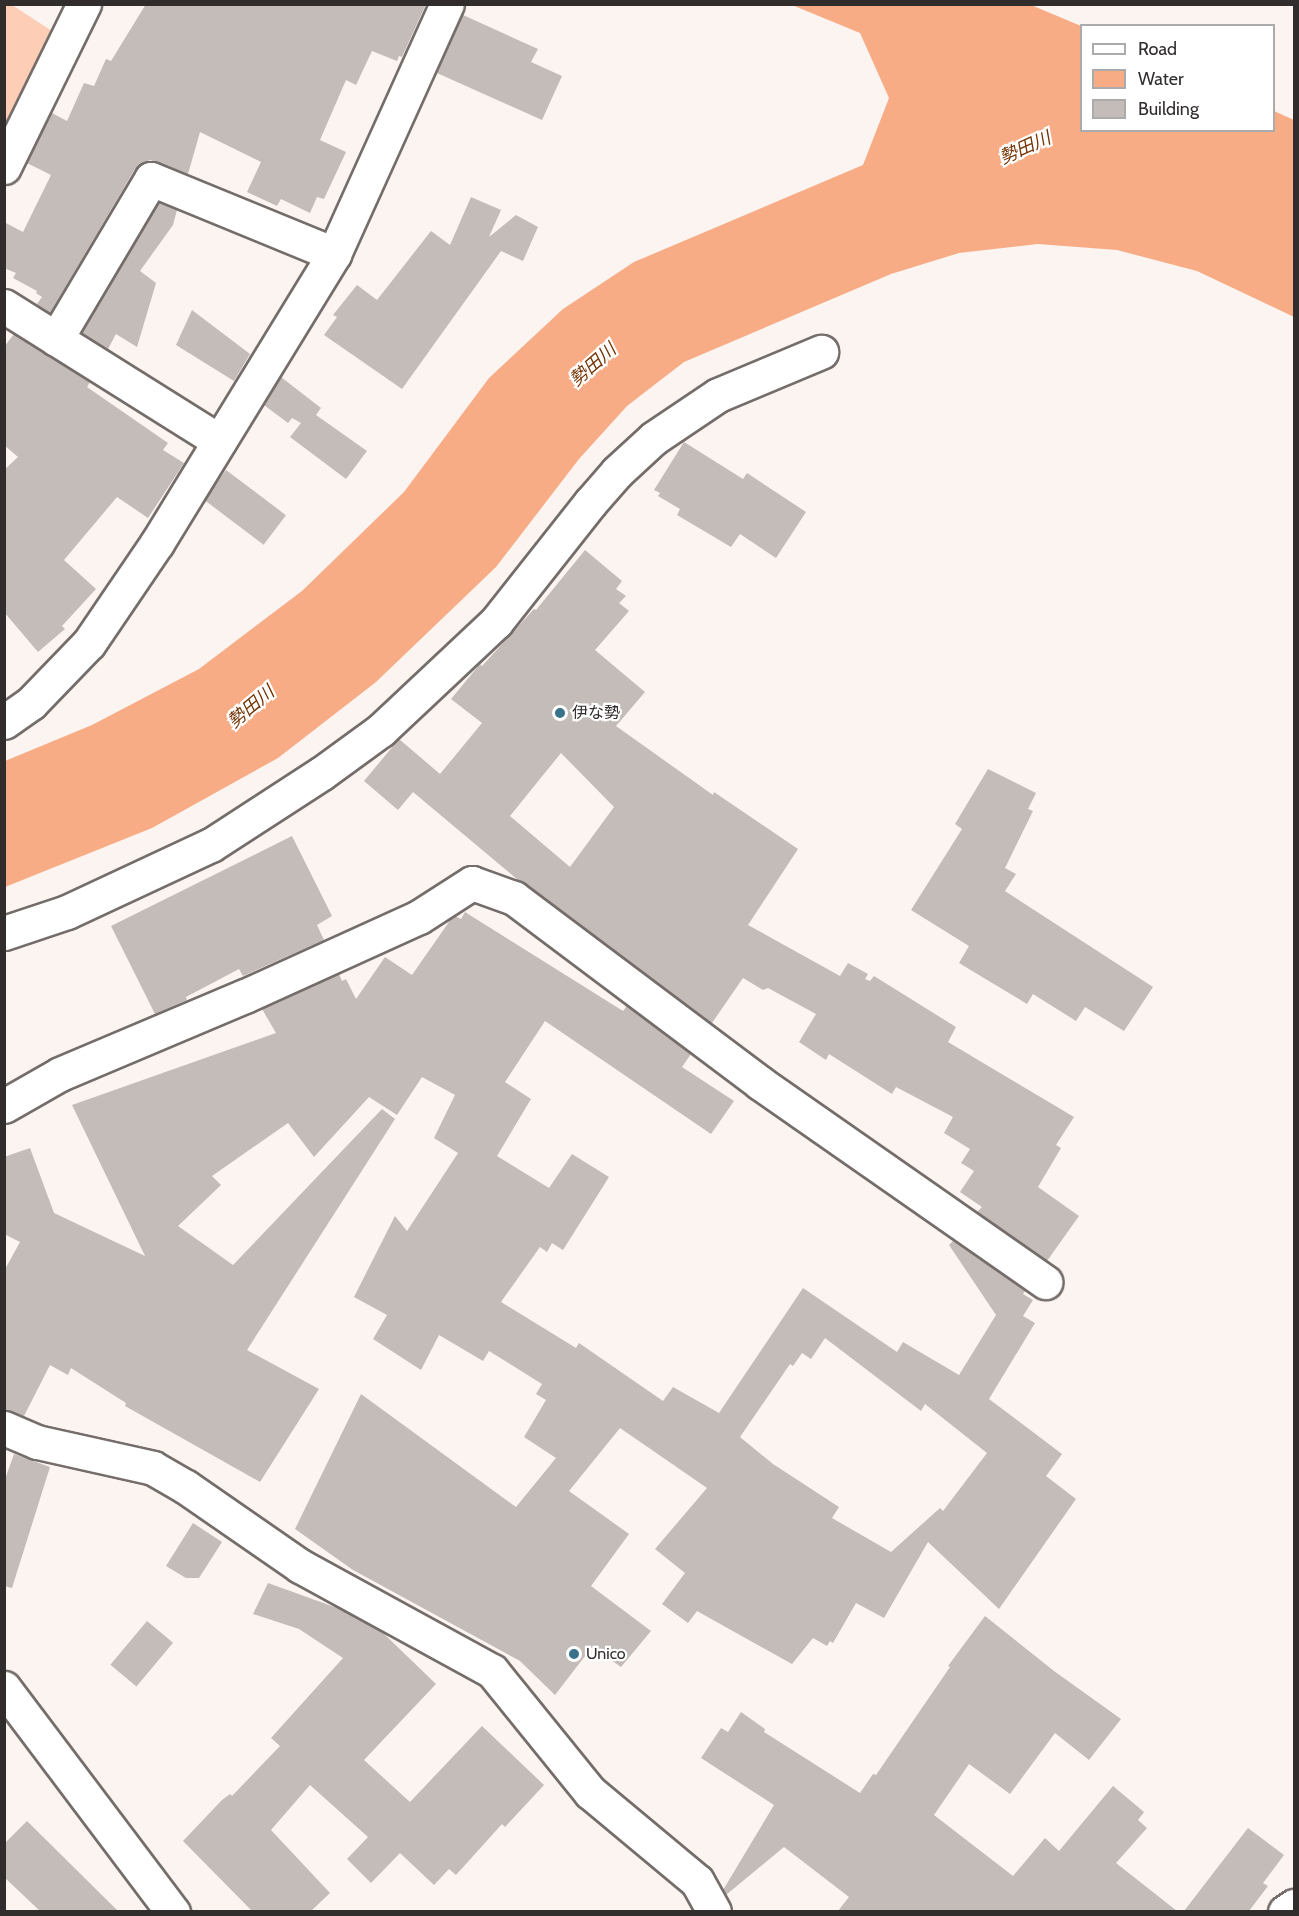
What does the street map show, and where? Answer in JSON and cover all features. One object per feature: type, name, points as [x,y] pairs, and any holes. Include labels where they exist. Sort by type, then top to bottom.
[{"type":"street","points":[[4,167],[84,4]]},
{"type":"street","points":[[4,722],[31,703],[89,643],[157,543],[334,254],[447,4]]},
{"type":"street","points":[[56,339],[151,179],[334,254]]},
{"type":"street","points":[[4,306],[219,441]]},
{"type":"street","points":[[4,933],[67,912],[211,845],[322,773],[381,730],[496,622],[590,503],[617,472],[654,438],[718,395],[821,352]]},
{"type":"street","points":[[4,1106],[60,1074],[245,996],[419,917],[472,883],[514,898],[760,1083],[1045,1282]]},
{"type":"street","points":[[4,1428],[37,1442],[153,1468],[186,1487],[300,1566],[492,1671],[590,1792],[697,1881],[714,1911]]},
{"type":"street","points":[[4,1688],[173,1911]]},
{"type":"street","points":[[1285,1911],[1294,1906]]},
{"type":"shaded area","points":[[5,5],[12,5],[55,33],[5,131]]},
{"type":"water","name":"勢田川","points":[[792,5],[1031,5],[1080,26],[1080,132],[1275,132],[1275,111],[1294,120],[1294,317],[1197,271],[1117,250],[1038,244],[959,253],[891,274],[684,362],[627,406],[579,459],[496,567],[376,682],[278,758],[152,828],[5,887],[5,761],[92,725],[199,669],[302,591],[404,492],[489,378],[563,309],[634,262],[863,165],[889,98],[860,33]]},
{"type":"building","points":[[146,4],[426,4],[402,57],[399,56],[397,61],[372,51],[356,85],[346,80],[320,140],[346,152],[324,199],[317,197],[310,213],[281,199],[277,206],[247,192],[261,162],[200,132],[188,174],[150,160],[135,169],[50,313],[37,304],[42,297],[36,293],[37,291],[13,278],[16,273],[4,268],[4,222],[23,232],[51,175],[27,163],[52,113],[67,121],[84,83],[94,86],[106,59],[111,61]]},
{"type":"building","points":[[463,15],[538,49],[531,62],[562,76],[542,120],[437,73]]},
{"type":"building","points":[[471,197],[501,210],[489,237],[516,215],[538,227],[523,261],[501,251],[402,389],[324,335],[337,317],[333,315],[357,285],[377,300],[431,231],[450,245]]},
{"type":"building","points":[[159,202],[177,210],[173,225],[140,271],[156,283],[137,347],[116,334],[108,349],[82,333]]},
{"type":"building","points":[[192,310],[250,354],[234,381],[176,345]]},
{"type":"building","points":[[14,334],[90,382],[87,387],[168,443],[163,450],[184,463],[148,518],[117,497],[64,560],[96,589],[62,626],[65,629],[38,652],[4,612],[4,470],[18,457],[4,445],[4,347]]},
{"type":"building","points":[[281,377],[321,408],[316,415],[367,451],[346,479],[290,437],[301,423],[292,418],[288,423],[264,405]]},
{"type":"building","points":[[684,442],[743,479],[747,473],[806,512],[776,558],[740,534],[731,547],[677,515],[680,509],[658,496],[660,493],[654,490]]},
{"type":"building","points":[[226,470],[286,515],[264,545],[204,500]]},
{"type":"building","points":[[585,550],[622,581],[616,589],[626,596],[619,603],[629,611],[595,650],[645,692],[616,726],[713,795],[714,792],[798,849],[748,925],[840,976],[848,963],[868,974],[865,979],[870,981],[874,976],[956,1027],[948,1042],[1074,1117],[1056,1145],[1061,1148],[1038,1187],[1079,1216],[1047,1261],[977,1212],[982,1207],[960,1192],[974,1171],[961,1163],[970,1149],[944,1133],[953,1117],[896,1087],[892,1094],[829,1054],[826,1060],[799,1042],[816,1014],[768,988],[763,990],[743,978],[712,1023],[518,880],[413,792],[398,810],[364,781],[399,739],[440,774],[482,723],[451,699],[480,664],[482,666],[534,609],[536,610]],"holes":[[[561,753],[614,807],[570,867],[510,816]]]},
{"type":"building","points":[[988,769],[1036,793],[1028,809],[1033,811],[1005,868],[1016,874],[1005,891],[1153,987],[1124,1031],[1085,1007],[1076,1021],[1033,994],[1027,1004],[959,963],[969,946],[911,910],[962,829],[955,824]]},
{"type":"building","points":[[292,836],[332,916],[317,925],[324,940],[243,976],[239,969],[186,997],[187,1000],[155,1014],[111,926]]},
{"type":"building","points":[[465,912],[623,1011],[627,1006],[691,1054],[682,1067],[734,1101],[711,1134],[545,1021],[505,1082],[531,1099],[497,1156],[549,1188],[572,1154],[609,1177],[563,1250],[552,1243],[547,1252],[540,1247],[501,1302],[576,1348],[579,1343],[663,1401],[673,1387],[719,1413],[803,1288],[897,1352],[903,1342],[959,1375],[996,1315],[949,1245],[953,1241],[1025,1291],[1023,1294],[1033,1300],[1023,1316],[1035,1323],[989,1399],[1062,1454],[1046,1476],[1076,1499],[999,1609],[928,1542],[884,1618],[856,1603],[833,1643],[830,1641],[827,1646],[813,1638],[792,1664],[697,1611],[688,1623],[662,1604],[685,1573],[655,1549],[707,1488],[620,1428],[569,1491],[629,1534],[591,1586],[651,1631],[621,1667],[592,1647],[555,1695],[520,1661],[353,1570],[295,1529],[361,1394],[516,1507],[556,1458],[524,1437],[546,1400],[536,1394],[542,1384],[489,1351],[483,1361],[439,1335],[421,1370],[373,1339],[387,1315],[354,1297],[395,1216],[407,1231],[458,1153],[434,1138],[455,1095],[422,1077],[397,1115],[369,1097],[314,1157],[288,1123],[212,1176],[221,1185],[178,1226],[233,1265],[382,1109],[395,1119],[247,1350],[319,1389],[260,1482],[125,1406],[126,1403],[71,1368],[68,1375],[50,1365],[24,1416],[4,1410],[4,1271],[20,1242],[4,1234],[4,1157],[30,1148],[54,1213],[145,1256],[72,1105],[276,1033],[262,1009],[339,974],[342,981],[346,979],[356,999],[385,957],[412,975],[451,919],[455,916],[461,919]],"holes":[[[825,1338],[921,1411],[925,1404],[987,1453],[943,1511],[940,1508],[891,1552],[832,1518],[839,1507],[773,1464],[740,1437],[790,1364],[793,1366],[802,1353],[811,1359]]]},
{"type":"building","points":[[14,1454],[50,1467],[12,1588],[4,1586],[4,1482]]},
{"type":"building","points":[[193,1523],[222,1542],[199,1578],[186,1578],[166,1566]]},
{"type":"building","points":[[268,1583],[340,1609],[381,1631],[436,1684],[364,1760],[410,1802],[482,1726],[544,1785],[505,1827],[502,1824],[456,1875],[449,1869],[434,1885],[400,1853],[371,1883],[347,1859],[368,1837],[310,1785],[271,1830],[330,1893],[311,1911],[252,1911],[183,1841],[222,1800],[230,1794],[232,1796],[280,1746],[271,1738],[343,1658],[299,1629],[253,1614]]},
{"type":"building","points":[[985,1616],[1054,1671],[1121,1719],[1089,1760],[1055,1733],[1010,1794],[969,1764],[934,1815],[1013,1876],[1045,1838],[1059,1851],[1113,1786],[1144,1812],[1138,1820],[1147,1828],[1116,1863],[1177,1911],[838,1911],[849,1897],[784,1847],[726,1895],[723,1890],[774,1805],[701,1758],[721,1728],[728,1732],[741,1712],[765,1729],[764,1732],[860,1793],[873,1774],[876,1775],[950,1667],[948,1666]]},
{"type":"building","points":[[147,1621],[173,1643],[136,1687],[110,1665]]},
{"type":"building","points":[[27,1821],[118,1911],[40,1911],[4,1877],[4,1844]]},
{"type":"building","points":[[1248,1828],[1284,1855],[1263,1883],[1268,1886],[1249,1911],[1184,1911]]},
{"type":"place","name":"伊な勢","points":[[560,713]]},
{"type":"place","name":"Unico","points":[[574,1654]]}]
